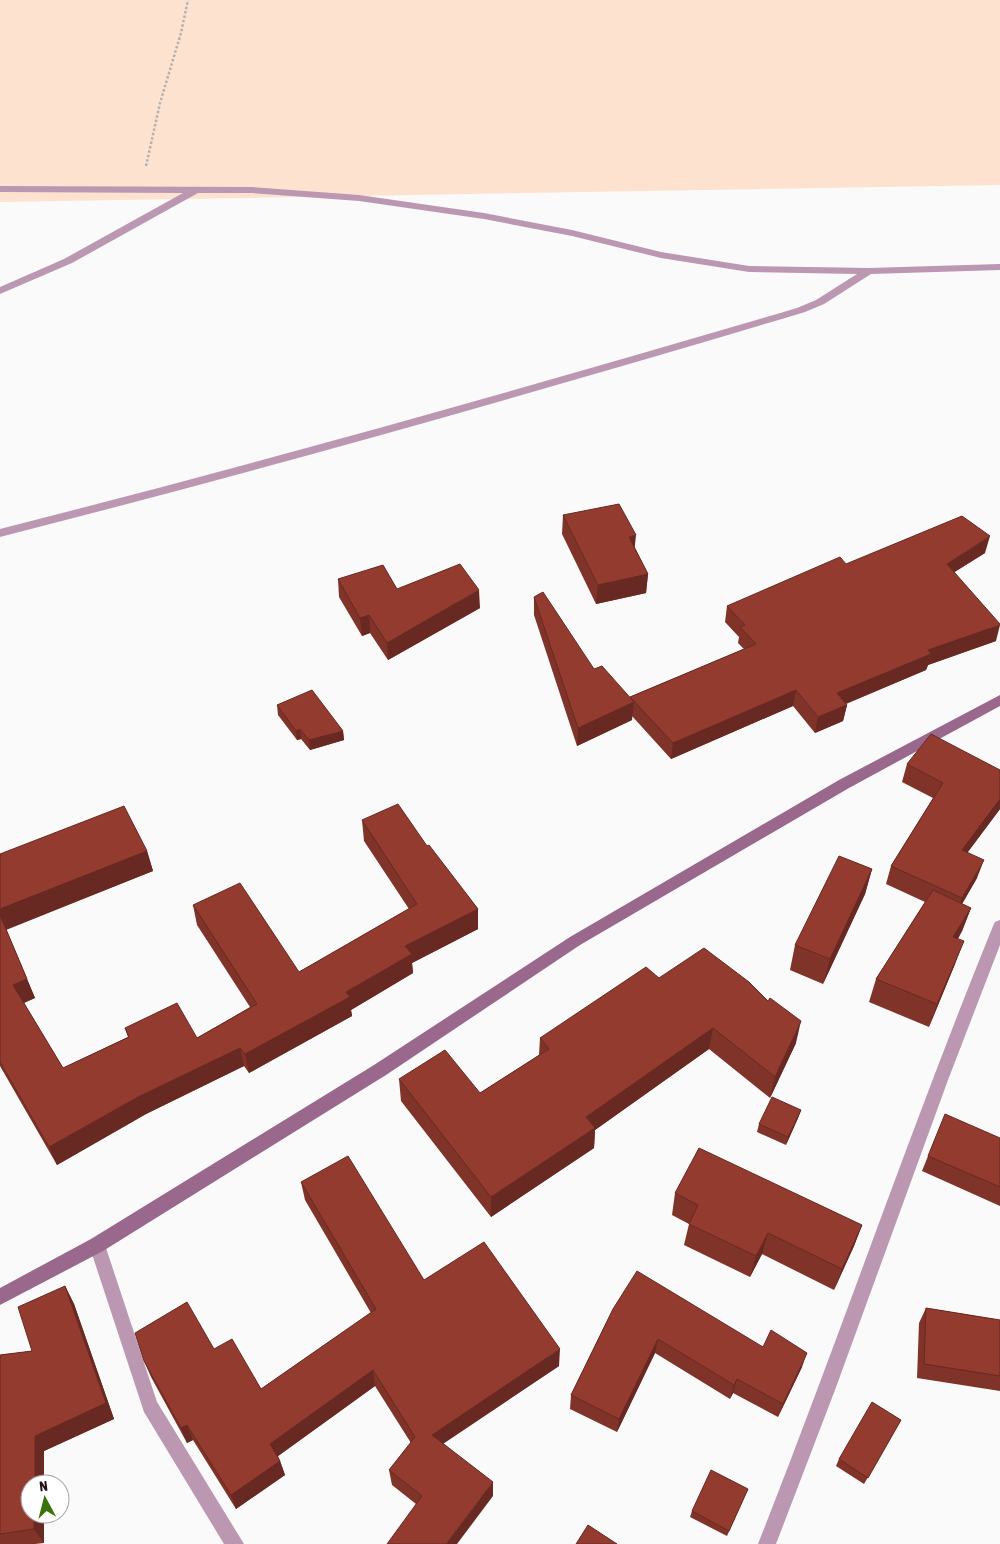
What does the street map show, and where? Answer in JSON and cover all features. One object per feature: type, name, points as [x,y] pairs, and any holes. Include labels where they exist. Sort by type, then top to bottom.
[{"type":"main road","points":[[0,1297],[97,1245],[380,1070],[575,941],[844,784],[1000,700]]},
{"type":"street","points":[[0,189],[252,190],[359,198],[484,216],[572,233],[661,255],[749,269],[869,271],[1000,267]]},
{"type":"street","points":[[0,291],[68,261],[196,189]]},
{"type":"street","points":[[0,533],[98,508],[590,373],[801,310],[820,302],[869,271]]},
{"type":"street","points":[[767,1544],[840,1353],[935,1089],[1000,926]]},
{"type":"street","points":[[97,1245],[150,1406],[235,1544]]},
{"type":"path","points":[[142,189],[160,103],[181,33],[188,0]]},
{"type":"shaded area","points":[[0,0],[1000,0],[1000,185],[0,202]]},
{"type":"building","points":[[619,504],[636,535],[629,537],[648,574],[598,585],[563,515]]},
{"type":"building","points":[[962,516],[990,536],[947,564],[1000,625],[928,650],[931,654],[837,693],[847,705],[818,717],[796,690],[673,743],[630,697],[756,644],[740,627],[745,625],[727,606],[840,557],[846,564]]},
{"type":"building","points":[[460,564],[479,590],[387,643],[369,615],[360,618],[338,579],[383,565],[397,589]]},
{"type":"building","points":[[543,592],[594,669],[602,666],[634,702],[578,728],[534,597]]},
{"type":"building","points":[[312,690],[343,731],[309,740],[300,729],[296,731],[277,705]]},
{"type":"building","points":[[931,734],[1000,770],[1000,799],[962,850],[984,860],[962,898],[891,866],[943,783],[907,764]]},
{"type":"building","points":[[398,804],[427,846],[429,845],[478,909],[405,946],[412,954],[346,992],[350,997],[245,1054],[240,1048],[140,1096],[49,1147],[0,1062],[0,915],[27,979],[13,985],[63,1068],[129,1037],[125,1028],[177,1003],[197,1038],[257,1004],[193,905],[240,883],[299,972],[417,904],[362,820]]},
{"type":"building","points":[[124,806],[147,851],[0,909],[0,854]]},
{"type":"building","points":[[839,856],[872,869],[830,959],[795,945]]},
{"type":"building","points":[[933,890],[971,908],[953,937],[964,941],[937,1004],[876,979]]},
{"type":"building","points":[[704,948],[749,982],[768,1001],[770,998],[801,1021],[775,1077],[713,1028],[586,1117],[595,1128],[491,1197],[399,1079],[445,1050],[480,1093],[549,1049],[540,1038],[646,967],[659,978]]},
{"type":"building","points":[[772,1097],[801,1110],[788,1137],[759,1124]]},
{"type":"building","points":[[945,1114],[1000,1138],[1000,1187],[928,1156]]},
{"type":"building","points":[[699,1148],[862,1225],[842,1269],[768,1233],[756,1256],[689,1224],[698,1205],[675,1193]]},
{"type":"building","points":[[348,1156],[424,1280],[484,1242],[560,1349],[432,1435],[493,1482],[446,1544],[387,1544],[422,1496],[389,1470],[415,1437],[373,1370],[270,1444],[280,1461],[231,1495],[187,1425],[181,1428],[144,1361],[135,1333],[187,1302],[214,1349],[232,1339],[261,1389],[376,1309],[301,1182]]},
{"type":"building","points":[[637,1271],[763,1347],[771,1330],[807,1353],[783,1404],[737,1379],[734,1385],[658,1339],[619,1419],[571,1395],[613,1309]]},
{"type":"building","points":[[65,1286],[106,1403],[35,1436],[35,1474],[20,1474],[20,1524],[34,1524],[34,1529],[0,1534],[0,1355],[32,1351],[18,1307]]},
{"type":"building","points":[[926,1308],[1000,1320],[1000,1376],[924,1364]]},
{"type":"building","points":[[872,1402],[901,1420],[868,1478],[839,1459]]},
{"type":"building","points":[[711,1470],[748,1489],[729,1531],[692,1511]]},
{"type":"building","points":[[588,1525],[617,1544],[576,1544]]}]
